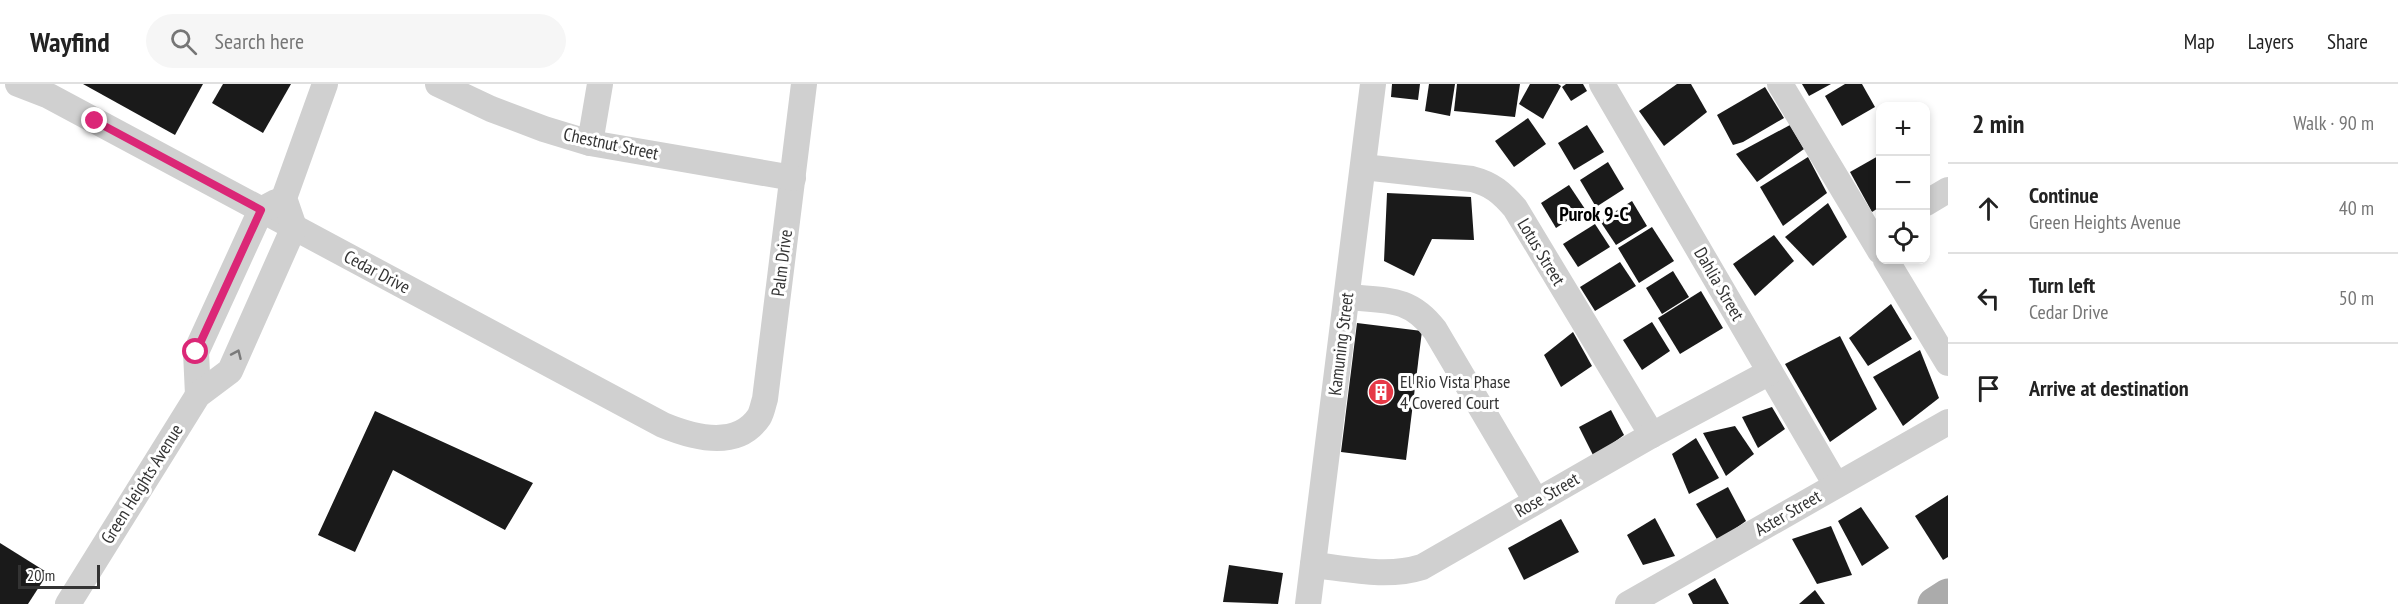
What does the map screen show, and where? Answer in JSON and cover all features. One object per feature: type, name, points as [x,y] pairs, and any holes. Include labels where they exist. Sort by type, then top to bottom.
[{"type":"main road","points":[[1934,604],[1948,595]]},
{"type":"street","name":"Cedar Drive","points":[[18,84],[52,90],[261,210],[663,425],[685,434],[715,439],[741,434]]},
{"type":"street","points":[[294,227],[284,198],[325,84]]},
{"type":"street","name":"Chestnut Street","points":[[438,84],[544,129],[590,143],[793,178]]},
{"type":"street","points":[[590,143],[600,84]]},
{"type":"street","name":"Palm Drive","points":[[741,434],[759,417],[765,399],[804,84]]},
{"type":"street","name":"Kamuning Street","points":[[1308,604],[1373,84]]},
{"type":"street","name":"Dahlia Street","points":[[1602,84],[1836,485]]},
{"type":"street","points":[[1780,84],[1876,236]]},
{"type":"street","name":"Lotus Street","points":[[1363,167],[1472,179],[1489,183],[1502,193],[1515,208],[1652,435]]},
{"type":"street","points":[[1930,201],[1948,190]]},
{"type":"street","points":[[198,395],[196,352],[261,210],[284,198]]},
{"type":"street","name":"Green Heights Avenue","points":[[68,604],[198,395],[230,371],[294,227]]},
{"type":"street","points":[[1888,264],[1948,363]]},
{"type":"street","points":[[1347,297],[1400,303],[1424,316],[1435,330],[1536,501]]},
{"type":"street","name":"Rose Street","points":[[1313,565],[1390,573],[1407,572],[1422,567],[1652,435],[1770,372]]},
{"type":"street","name":"Aster Street","points":[[1628,604],[1948,422]]},
{"type":"building","points":[[83,84],[203,84],[175,135]]},
{"type":"building","points":[[223,84],[291,84],[263,133],[212,103]]},
{"type":"building","points":[[1392,84],[1420,84],[1418,100],[1391,97]]},
{"type":"building","points":[[1429,84],[1455,84],[1450,116],[1425,111]]},
{"type":"building","points":[[1457,84],[1520,84],[1515,117],[1454,111]]},
{"type":"building","points":[[1530,84],[1558,84],[1561,86],[1543,119],[1519,104]]},
{"type":"building","points":[[1566,84],[1583,84],[1587,91],[1571,101],[1562,87]]},
{"type":"building","points":[[1677,84],[1691,84],[1707,112],[1664,146],[1639,111]]},
{"type":"building","points":[[1802,84],[1831,84],[1809,96]]},
{"type":"building","points":[[1845,84],[1862,84],[1875,107],[1842,126],[1825,96]]},
{"type":"building","points":[[1765,87],[1784,118],[1743,142],[1733,145],[1717,115]]},
{"type":"building","points":[[1528,118],[1546,144],[1514,167],[1495,141]]},
{"type":"building","points":[[1587,125],[1604,152],[1574,170],[1558,143]]},
{"type":"building","points":[[1790,125],[1804,149],[1757,182],[1736,154]]},
{"type":"building","points":[[1808,157],[1827,193],[1783,226],[1760,187]]},
{"type":"building","points":[[1876,157],[1876,210],[1872,212],[1850,172]]},
{"type":"building","points":[[1608,162],[1624,189],[1596,207],[1580,180]]},
{"type":"building","points":[[1569,185],[1585,209],[1556,228],[1541,203]]},
{"type":"building","points":[[1387,193],[1471,197],[1474,240],[1432,239],[1414,276],[1384,261]]},
{"type":"building","points":[[1632,201],[1647,226],[1616,245],[1600,221]]},
{"type":"building","points":[[1828,203],[1847,237],[1813,266],[1785,237]]},
{"type":"building","points":[[1595,224],[1610,247],[1578,267],[1563,244]]},
{"type":"building","points":[[1652,227],[1674,261],[1639,283],[1618,248]]},
{"type":"building","points":[[1774,235],[1794,261],[1755,296],[1733,264]]},
{"type":"building","points":[[1620,262],[1636,286],[1595,311],[1580,287]]},
{"type":"building","points":[[1673,271],[1689,297],[1662,314],[1646,288]]},
{"type":"building","points":[[1701,291],[1723,328],[1680,354],[1658,318]]},
{"type":"building","points":[[1891,304],[1912,339],[1868,366],[1849,338]]},
{"type":"building","points":[[1652,322],[1670,351],[1642,370],[1623,340]]},
{"type":"building","name":"El Rio Vista Phase 4 Covered Court","points":[[1357,323],[1422,331],[1406,460],[1341,452]]},
{"type":"building","points":[[1573,332],[1592,366],[1561,387],[1544,355]]},
{"type":"building","points":[[1840,336],[1877,409],[1830,442],[1785,364]]},
{"type":"building","points":[[1920,350],[1939,398],[1903,426],[1873,377]]},
{"type":"building","points":[[1772,407],[1785,429],[1758,448],[1742,417]]},
{"type":"building","points":[[1611,410],[1624,435],[1594,457],[1579,427]]},
{"type":"building","points":[[375,411],[533,483],[505,530],[393,470],[355,552],[318,535]]},
{"type":"building","points":[[1735,426],[1754,454],[1726,476],[1703,433]]},
{"type":"building","points":[[1696,438],[1719,478],[1689,494],[1672,454]]},
{"type":"building","points":[[1728,487],[1746,521],[1718,541],[1696,504]]},
{"type":"building","points":[[1948,495],[1948,557],[1943,560],[1915,516]]},
{"type":"building","points":[[1861,507],[1889,548],[1862,566],[1838,521]]},
{"type":"building","points":[[1655,518],[1675,556],[1643,565],[1627,535]]},
{"type":"building","points":[[1561,519],[1579,552],[1524,580],[1508,548]]},
{"type":"building","points":[[1831,526],[1852,575],[1817,584],[1792,539]]},
{"type":"building","points":[[0,543],[48,573],[28,604],[0,604]]},
{"type":"building","points":[[1229,565],[1283,573],[1278,604],[1223,602]]},
{"type":"building","points":[[1715,578],[1729,604],[1693,604],[1688,594]]},
{"type":"building","points":[[1815,590],[1825,604],[1799,604]]},
{"type":"place","name":"El Rio Vista Phase 4 Covered Court","points":[[1381,392]]},
{"type":"district","name":"Purok 9-C","points":[[1594,214]]},
{"type":"route","points":[[95,121],[261,210],[196,352]]}]
